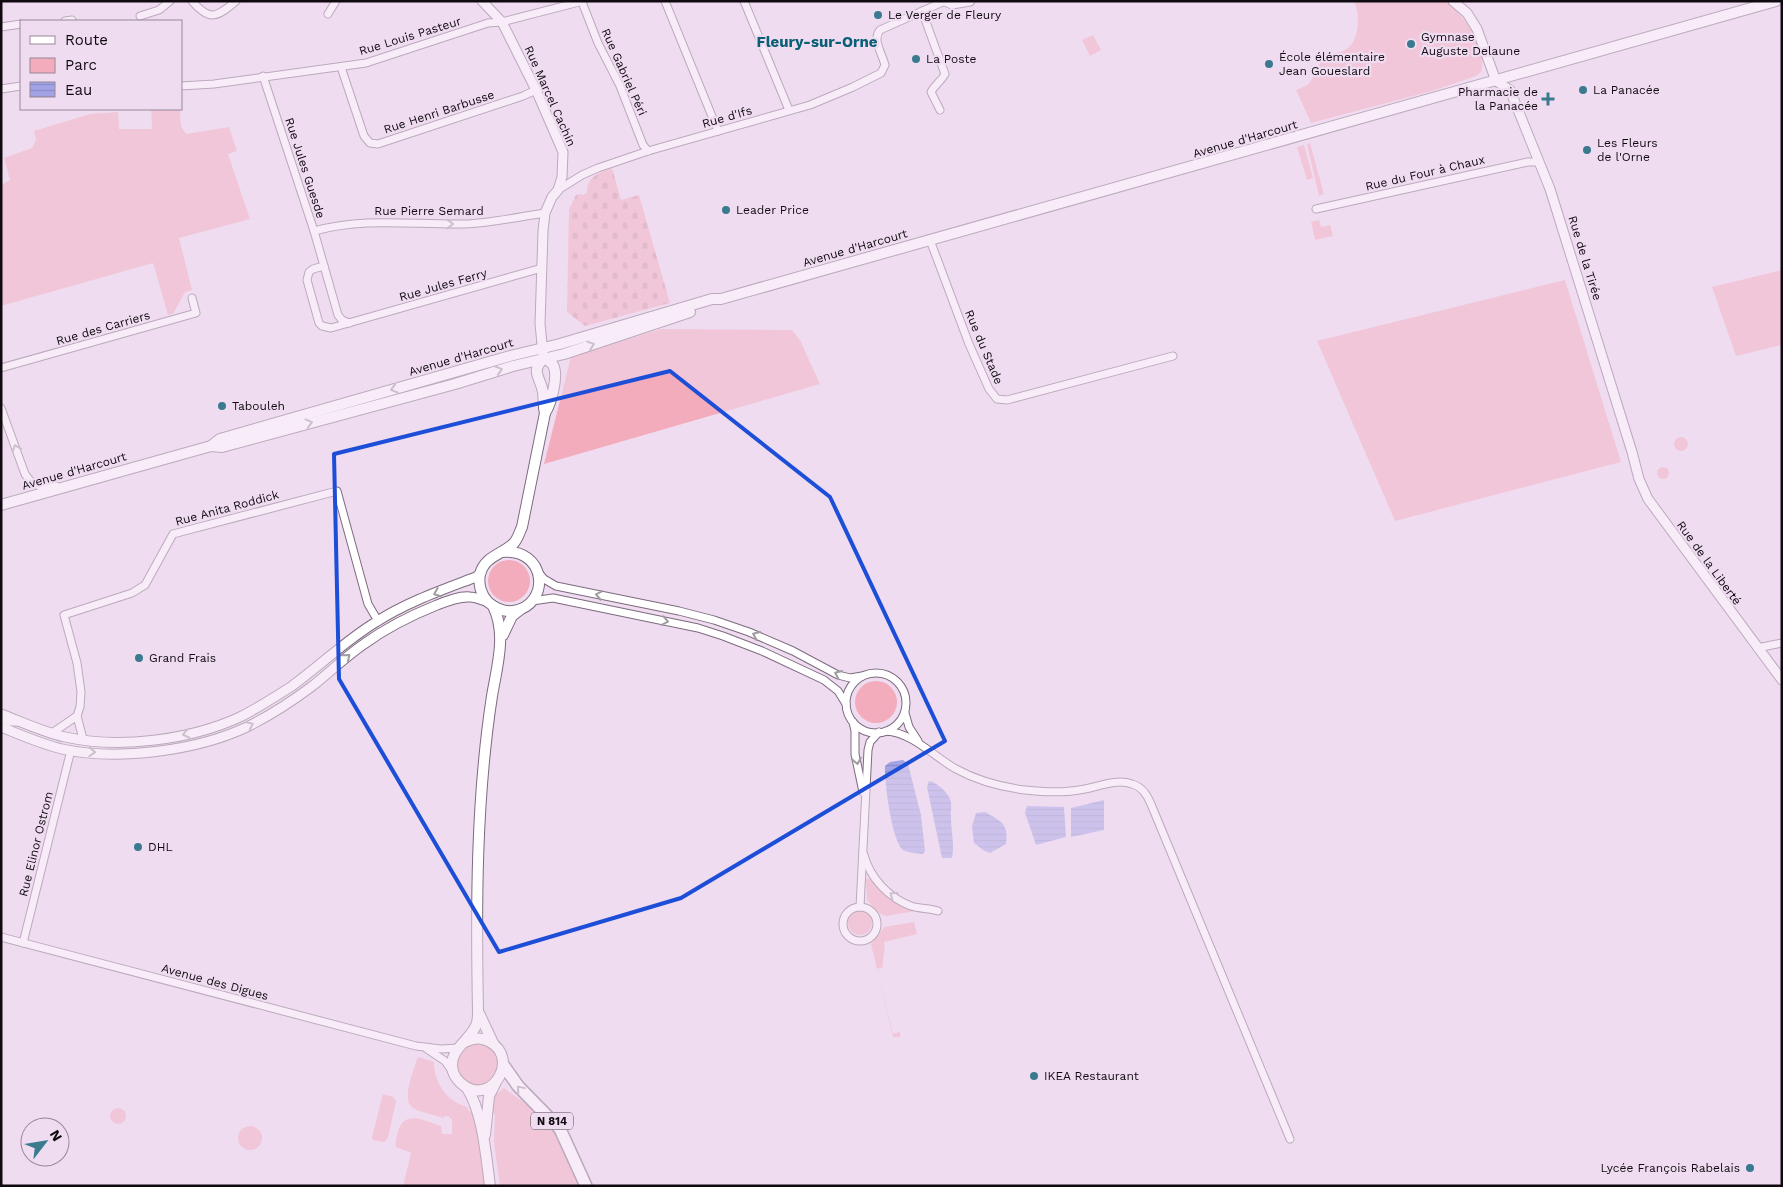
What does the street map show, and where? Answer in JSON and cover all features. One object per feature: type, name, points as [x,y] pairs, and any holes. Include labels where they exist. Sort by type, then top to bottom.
[{"type":"highway","name":"N 814","points":[[504,1066],[518,1086],[560,1129],[586,1186]]},
{"type":"main road","name":"Avenue d'Harcourt","points":[[211,446],[220,439],[510,356],[573,351],[714,304],[720,299],[1776,1]]},
{"type":"main road","name":"Avenue d'Harcourt","points":[[1,505],[211,446],[222,447],[456,384],[543,353]]},
{"type":"main road","points":[[500,641],[512,616],[531,601],[539,587],[538,572],[526,556],[523,547],[522,527],[545,413],[542,390],[536,370],[543,353],[555,369],[554,388],[545,413]]},
{"type":"main road","points":[[490,1186],[477,1111],[471,1094],[455,1076],[452,1062],[461,1045],[477,1023],[479,813],[489,717],[500,641],[500,622],[480,588],[481,572],[489,559],[515,541],[522,527]]},
{"type":"main road","points":[[501,552],[511,551],[526,556]]},
{"type":"main road","points":[[491,604],[509,611],[522,608]]},
{"type":"main road","points":[[478,1011],[493,1044]]},
{"type":"main road","points":[[461,1045],[479,1038],[493,1044],[500,1050],[504,1066],[502,1074],[489,1096],[484,1146]]},
{"type":"main road","points":[[467,1088],[484,1090],[495,1084]]},
{"type":"street","points":[[140,16],[159,10],[170,1]]},
{"type":"street","points":[[192,1],[203,13],[212,16],[221,13],[236,1]]},
{"type":"street","points":[[328,14],[336,1]]},
{"type":"street","name":"Rue Marcel Cachin","points":[[482,1],[502,22],[564,152],[562,177],[558,190],[544,213],[540,326],[543,353]]},
{"type":"street","name":"Rue Louis Pasteur","points":[[182,86],[214,84],[263,76],[366,64],[488,23],[502,22],[582,1]]},
{"type":"street","name":"Rue Gabriel Péri","points":[[582,1],[598,43],[620,86],[643,145],[648,151]]},
{"type":"street","points":[[665,1],[718,132]]},
{"type":"street","points":[[744,1],[789,110]]},
{"type":"street","points":[[945,1],[952,4],[970,1]]},
{"type":"street","name":"Rue d'Ifs","points":[[558,190],[598,168],[648,151],[810,104],[881,72],[885,65],[876,40],[876,35],[880,30],[945,1]]},
{"type":"street","points":[[1453,1],[1467,13],[1477,29],[1496,81]]},
{"type":"street","points":[[922,12],[945,74],[942,80],[934,85],[931,92],[940,110]]},
{"type":"street","points":[[1,27],[20,24]]},
{"type":"street","name":"Rue Henri Barbusse","points":[[341,67],[364,136],[370,143],[378,144],[536,90]]},
{"type":"street","name":"Rue Jules Guesde","points":[[263,76],[314,231],[338,315],[342,320],[350,323]]},
{"type":"street","name":"Rue de la Tirée","points":[[1496,81],[1510,90],[1550,189],[1632,452]]},
{"type":"street","points":[[1,89],[20,86]]},
{"type":"street","name":"Rue du Four à Chaux","points":[[1316,209],[1531,161],[1539,162]]},
{"type":"street","name":"Rue Pierre Semard","points":[[314,231],[341,225],[374,222],[442,224],[488,222],[544,213]]},
{"type":"street","name":"Rue du Stade","points":[[930,240],[976,360],[989,389],[997,399],[1007,400],[1174,356]]},
{"type":"street","points":[[324,266],[314,269],[307,280],[319,323],[322,326],[331,328],[350,323]]},
{"type":"street","name":"Rue Jules Ferry","points":[[350,323],[542,268]]},
{"type":"street","name":"Rue des Carriers","points":[[1,368],[196,313],[192,298]]},
{"type":"street","points":[[1,408],[25,474],[34,485],[43,487],[68,486]]},
{"type":"street","name":"Rue de la Liberté","points":[[1632,452],[1639,479],[1648,499],[1782,680]]},
{"type":"street","name":"Rue Anita Roddick","points":[[83,739],[77,716],[81,692],[77,663],[64,615],[132,594],[145,586],[173,534],[337,491],[368,604],[378,621]]},
{"type":"street","points":[[1,714],[52,732],[83,739],[133,741],[198,732],[241,716],[293,685],[336,649],[378,621],[409,604],[476,577],[481,572]]},
{"type":"street","points":[[538,572],[544,579],[556,586],[714,620],[749,632],[850,678],[877,673],[886,674],[894,679],[904,693],[909,728],[921,745]]},
{"type":"street","points":[[1,727],[35,741],[89,753],[164,750],[192,746],[220,738],[246,727],[283,706],[323,678],[363,644],[413,616],[455,599],[470,597],[491,604]]},
{"type":"street","points":[[531,601],[552,598],[706,630],[762,651],[824,680],[838,691],[846,704],[853,722],[855,754],[865,800]]},
{"type":"street","points":[[1757,648],[1782,643]]},
{"type":"street","points":[[846,704],[848,692],[862,676]]},
{"type":"street","points":[[860,907],[869,746],[872,739],[900,720],[905,710]]},
{"type":"street","points":[[52,732],[77,716]]},
{"type":"street","points":[[1,719],[10,722],[22,722]]},
{"type":"street","points":[[853,722],[862,729],[874,732],[898,732],[967,775],[1004,787],[1037,791],[1065,791],[1124,782],[1136,785],[1144,792],[1151,803],[1290,1138]]},
{"type":"street","name":"Rue Elinor Ostrom","points":[[23,942],[71,750]]},
{"type":"street","points":[[862,847],[870,870],[888,892],[910,905],[938,911]]},
{"type":"street","points":[[860,907],[872,911],[877,923],[875,932],[871,937],[859,940],[852,939],[847,934],[843,922],[848,912],[853,908],[860,907]]},
{"type":"street","name":"Avenue des Digues","points":[[1,937],[424,1048]]},
{"type":"street","points":[[424,1048],[461,1045]]},
{"type":"street","points":[[424,1048],[445,1061],[455,1076]]},
{"type":"highlighted area","points":[[670,371],[830,497],[945,741],[681,898],[499,952],[339,679],[334,454]]},
{"type":"green space","points":[[1357,1],[1446,1],[1460,15],[1478,42],[1483,62],[1481,72],[1476,76],[1432,91],[1311,123],[1296,90],[1309,83],[1324,58],[1345,50],[1354,41],[1358,28],[1358,14],[1355,3]]},
{"type":"green space","points":[[1093,35],[1101,50],[1090,56],[1082,40]]},
{"type":"green space","points":[[151,110],[180,110],[181,126],[186,134],[229,127],[237,151],[228,154],[250,219],[179,238],[192,290],[185,292],[173,314],[168,315],[153,263],[1,306],[1,185],[10,180],[4,158],[32,148],[36,140],[34,131],[90,114],[118,112],[119,129],[152,129]]},
{"type":"green space","points":[[1310,143],[1324,194],[1319,196],[1307,144]]},
{"type":"green space","points":[[1304,145],[1313,178],[1307,180],[1297,147]]},
{"type":"green space","points":[[612,168],[621,200],[639,195],[670,303],[585,326],[567,312],[569,209],[576,195],[587,193],[591,179]]},
{"type":"green space","points":[[1319,220],[1321,227],[1330,225],[1333,236],[1315,240],[1311,222]]},
{"type":"green space","points":[[1782,270],[1782,345],[1736,356],[1712,287]]},
{"type":"green space","points":[[1565,280],[1621,462],[1395,521],[1317,341]]},
{"type":"green space","points":[[661,329],[792,330],[800,340],[820,384],[544,464],[571,357]]},
{"type":"green space","points":[[1678,437],[1684,437],[1688,444],[1684,451],[1678,451],[1674,447],[1674,441]]},
{"type":"green space","points":[[1665,467],[1668,468],[1668,478],[1661,479],[1658,478],[1657,471],[1658,468]]},
{"type":"green space","points":[[513,560],[521,563],[527,569],[530,581],[527,593],[521,599],[505,602],[497,599],[491,593],[488,577],[491,569],[497,563]]},
{"type":"green space","points":[[880,681],[888,684],[894,690],[897,702],[894,714],[888,720],[872,723],[864,720],[858,714],[855,698],[858,690],[864,684]]},
{"type":"green space","points":[[871,878],[877,887],[891,899],[916,911],[886,916],[879,913],[867,900],[866,879]]},
{"type":"green space","points":[[860,911],[868,915],[872,923],[868,931],[860,935],[852,931],[848,923],[852,915]]},
{"type":"green space","points":[[914,922],[917,934],[884,942],[883,967],[877,969],[893,1034],[900,1032],[900,1037],[893,1037],[871,944],[884,927]]},
{"type":"green space","points":[[474,1043],[482,1043],[493,1049],[499,1064],[493,1079],[482,1085],[474,1085],[463,1079],[457,1068],[457,1060],[463,1049]]},
{"type":"green space","points":[[418,1057],[434,1062],[436,1077],[443,1090],[453,1100],[474,1113],[486,1186],[403,1186],[411,1153],[396,1147],[401,1124],[410,1118],[416,1118],[441,1126],[442,1134],[452,1134],[452,1119],[449,1116],[444,1116],[444,1118],[424,1113],[413,1108],[410,1104],[408,1099],[409,1086]]},
{"type":"green space","points":[[504,1088],[533,1109],[557,1133],[582,1186],[500,1186],[494,1143],[495,1116],[491,1111],[493,1097]]},
{"type":"green space","points":[[383,1094],[393,1097],[396,1101],[388,1138],[384,1142],[373,1140],[372,1137]]},
{"type":"green space","points":[[118,1108],[124,1110],[126,1116],[124,1122],[118,1124],[112,1122],[110,1116],[112,1110]]},
{"type":"green space","points":[[250,1126],[258,1130],[262,1138],[258,1146],[250,1150],[242,1146],[238,1138],[242,1130]]},
{"type":"water","points":[[903,760],[908,764],[921,815],[925,851],[923,854],[903,850],[895,836],[892,824],[887,797],[885,766],[890,762]]},
{"type":"water","points":[[929,781],[943,789],[951,802],[952,858],[942,858],[927,787]]},
{"type":"water","points":[[1104,800],[1104,830],[1071,837],[1071,808]]},
{"type":"water","points":[[1027,806],[1064,807],[1066,837],[1036,845],[1025,813]]},
{"type":"water","points":[[985,812],[1003,824],[1007,837],[1006,844],[990,853],[974,843],[972,826],[976,813]]},
{"type":"place","name":"Le Verger de Fleury","points":[[878,15]]},
{"type":"place","name":"Gymnase Auguste Delaune","points":[[1411,44]]},
{"type":"place","name":"La Poste","points":[[916,59]]},
{"type":"place","name":"École élémentaire Jean Goueslard","points":[[1269,64]]},
{"type":"place","name":"La Panacée","points":[[1583,90]]},
{"type":"place","name":"Pharmacie de la Panacée","points":[[1548,99]]},
{"type":"place","name":"Les Fleurs de l'Orne","points":[[1587,150]]},
{"type":"place","name":"Leader Price","points":[[726,210]]},
{"type":"place","name":"Tabouleh","points":[[222,406]]},
{"type":"place","name":"Grand Frais","points":[[139,658]]},
{"type":"place","name":"DHL","points":[[138,847]]},
{"type":"place","name":"IKEA Restaurant","points":[[1034,1076]]},
{"type":"place","name":"Lycée François Rabelais","points":[[1750,1168]]},
{"type":"district","name":"Fleury-sur-Orne","points":[[817,42]]}]
